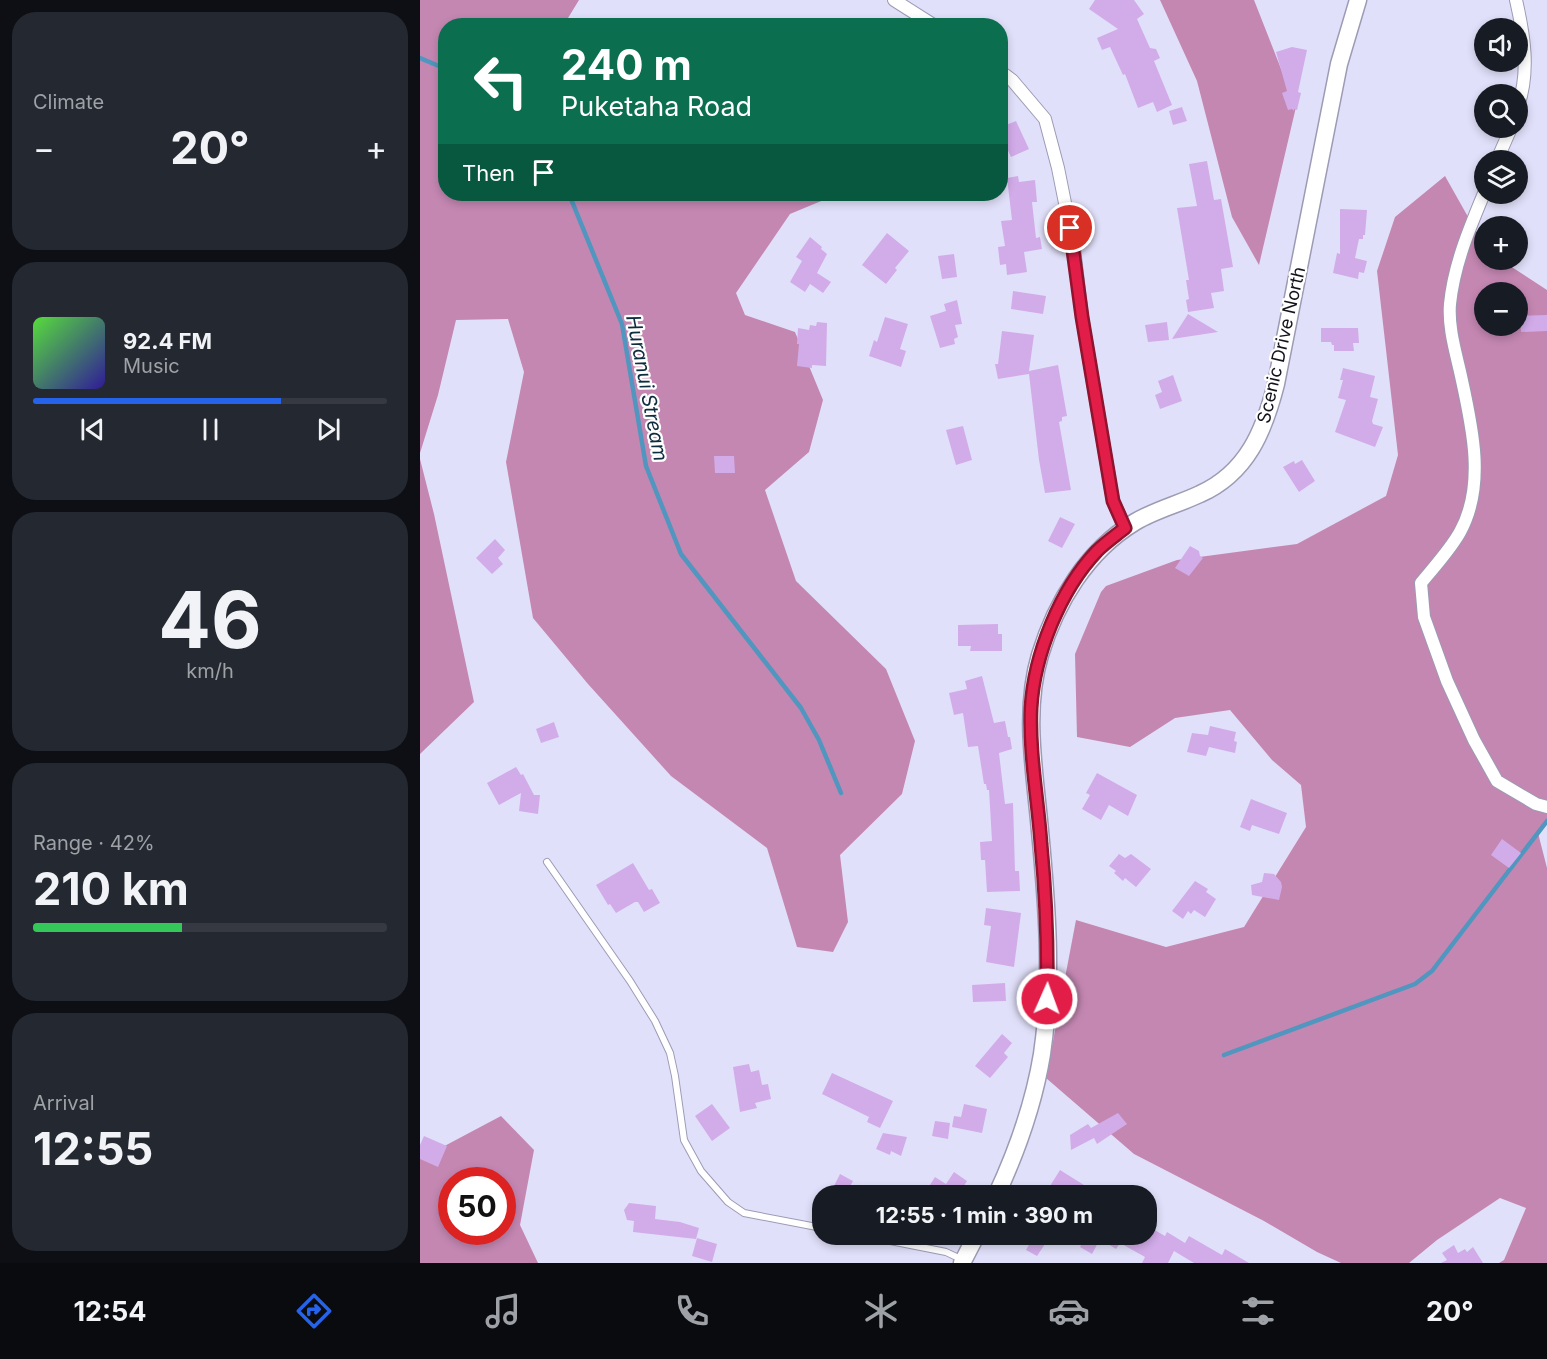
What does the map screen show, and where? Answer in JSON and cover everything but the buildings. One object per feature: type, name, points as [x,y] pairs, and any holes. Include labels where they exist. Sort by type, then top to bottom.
[{"type":"main road","name":"Scenic Drive North","points":[[1001,1185],[1019,1140],[1036,1084],[1042,1054],[1047,999],[1048,924],[1031,709],[1036,671],[1050,628],[1072,586],[1096,552],[1138,520],[1215,486],[1244,459],[1262,430],[1278,373],[1339,64],[1358,0]]},
{"type":"main road","points":[[965,1262],[972,1245]]},
{"type":"street","points":[[894,0],[922,18]]},
{"type":"street","points":[[1516,0],[1526,54],[1523,84]]},
{"type":"street","points":[[1008,77],[1045,119],[1058,168],[1074,248],[1082,317],[1113,501],[1125,528]]},
{"type":"street","points":[[1480,204],[1467,234],[1450,305],[1453,338],[1467,403],[1475,458],[1472,501],[1460,532],[1421,583],[1424,617],[1447,681],[1474,740],[1497,781],[1536,804],[1547,807]]},
{"type":"lane","points":[[547,862],[655,1021],[670,1053],[684,1140],[701,1171],[728,1202],[744,1213],[812,1226]]},
{"type":"lane","points":[[911,1245],[946,1252],[965,1262]]},
{"type":"shaded area","points":[[420,0],[579,0],[568,18],[438,18],[438,201],[821,201],[790,214],[736,293],[745,315],[795,332],[823,400],[809,452],[765,490],[796,581],[886,669],[915,741],[902,794],[840,855],[848,922],[833,952],[797,947],[767,848],[671,776],[588,684],[533,618],[506,462],[524,372],[508,319],[456,320],[438,395],[420,453]]},
{"type":"shaded area","points":[[1160,0],[1254,0],[1296,107],[1259,265],[1232,217],[1197,81]]},
{"type":"shaded area","points":[[1445,176],[1474,227],[1474,270],[1516,270],[1547,290],[1547,821],[1538,833],[1547,868],[1547,1263],[1499,1263],[1504,1260],[1526,1208],[1500,1198],[1437,1240],[1409,1263],[1341,1263],[1134,1154],[1046,1078],[1076,920],[1166,947],[1244,927],[1306,827],[1301,785],[1272,760],[1230,710],[1175,718],[1130,747],[1077,737],[1075,654],[1101,592],[1106,586],[1177,560],[1297,544],[1386,496],[1398,455],[1377,271],[1395,217]]},
{"type":"shaded area","points":[[420,459],[474,702],[420,754]]},
{"type":"shaded area","points":[[501,1116],[534,1150],[520,1225],[538,1263],[420,1263],[420,1159]]},
{"type":"waterway","name":"Huranui Stream","points":[[420,58],[438,66]]},
{"type":"waterway","name":"Huranui Stream","points":[[572,201],[622,324],[646,466],[681,554],[801,708],[819,740],[841,793]]},
{"type":"waterway","points":[[1224,1055],[1415,984],[1432,971],[1547,821]]},
{"type":"route","points":[[1047,999],[1048,924],[1031,709],[1036,671],[1046,637],[1072,586],[1096,552],[1125,528],[1113,501],[1082,317],[1070,228]]}]
